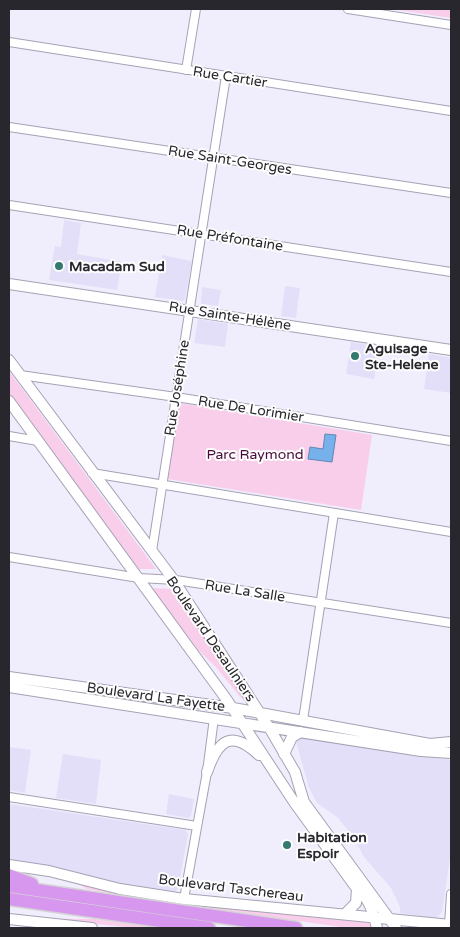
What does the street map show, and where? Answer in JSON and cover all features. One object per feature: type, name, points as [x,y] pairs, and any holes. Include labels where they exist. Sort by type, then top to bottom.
[{"type":"highway","points":[[9,876],[60,894]]},
{"type":"highway","name":"Boulevard Taschereau","points":[[9,886],[296,928]]},
{"type":"highway","points":[[9,899],[209,928]]},
{"type":"highway","points":[[9,909],[53,906]]},
{"type":"street","points":[[186,70],[196,9]]},
{"type":"street","points":[[348,9],[451,25]]},
{"type":"street","name":"Rue Cartier","points":[[9,42],[451,111]]},
{"type":"street","name":"Rue Joséphine","points":[[152,551],[226,76]]},
{"type":"street","name":"Rue Saint-Georges","points":[[9,127],[451,194]]},
{"type":"street","name":"Rue Préfontaine","points":[[9,205],[451,272]]},
{"type":"street","name":"Rue Sainte-Hélène","points":[[9,284],[451,350]]},
{"type":"street","name":"Boulevard Desaulniers","points":[[9,360],[173,579],[270,728],[295,772],[304,802],[396,928]]},
{"type":"street","name":"Rue De Lorimier","points":[[20,375],[176,397],[451,441]]},
{"type":"street","name":"Boulevard Desaulniers","points":[[9,401],[217,685],[269,764],[357,889],[370,904],[377,928]]},
{"type":"street","points":[[9,436],[38,441]]},
{"type":"street","points":[[92,473],[451,532]]},
{"type":"street","points":[[107,492],[112,481],[122,479]]},
{"type":"street","points":[[304,720],[334,513]]},
{"type":"street","name":"Rue La Salle","points":[[9,557],[139,578],[173,579],[451,623]]},
{"type":"street","name":"Boulevard La Fayette","points":[[9,677],[260,712],[430,744],[451,742]]},
{"type":"street","points":[[205,705],[216,696],[217,685]]},
{"type":"street","name":"Boulevard La Fayette","points":[[9,687],[421,751],[451,753]]},
{"type":"street","points":[[184,899],[207,772],[214,718]]},
{"type":"street","points":[[284,754],[292,737],[301,732]]},
{"type":"street","points":[[207,772],[213,753],[218,747],[223,742],[235,740],[247,744],[269,764]]},
{"type":"street","points":[[9,798],[197,826]]},
{"type":"street","name":"Boulevard Taschereau","points":[[9,865],[48,871],[120,889],[184,899],[450,926]]},
{"type":"street","points":[[345,914],[355,905],[357,889]]},
{"type":"street","points":[[450,926],[451,894]]},
{"type":"street","points":[[9,919],[92,928]]},
{"type":"shaded area","points":[[64,220],[81,223],[77,254],[122,262],[117,290],[49,280],[55,246],[61,247]]},
{"type":"shaded area","points":[[162,255],[192,261],[185,299],[183,301],[155,297]]},
{"type":"shaded area","points":[[285,286],[300,288],[296,318],[281,316]]},
{"type":"shaded area","points":[[202,287],[221,290],[218,306],[201,304]]},
{"type":"shaded area","points":[[198,319],[228,324],[225,347],[194,343]]},
{"type":"shaded area","points":[[351,342],[379,347],[374,379],[346,374]]},
{"type":"shaded area","points":[[429,354],[451,358],[451,393],[424,389]]},
{"type":"shaded area","points":[[302,738],[451,760],[451,851],[442,912],[436,918],[400,913],[400,907],[391,888],[364,857],[352,835],[337,817],[317,803],[309,788],[296,742]]},
{"type":"shaded area","points":[[9,747],[31,750],[25,793],[9,790]]},
{"type":"shaded area","points":[[63,754],[101,760],[96,804],[56,798]]},
{"type":"shaded area","points":[[169,794],[194,799],[191,816],[188,818],[166,814]]},
{"type":"shaded area","points":[[9,804],[185,830],[188,834],[178,889],[174,892],[123,884],[9,861]]},
{"type":"green space","points":[[392,9],[451,9],[451,18]]},
{"type":"green space","points":[[9,371],[156,569],[137,569],[9,394]]},
{"type":"green space","name":"Parc Raymond","points":[[179,403],[372,435],[361,510],[168,479]]},
{"type":"green space","points":[[151,588],[172,589],[248,700],[240,697],[216,667],[199,651]]},
{"type":"green space","points":[[80,885],[209,906],[370,923],[371,928],[348,928],[138,898],[87,889]]},
{"type":"green space","points":[[45,919],[94,919],[162,928],[137,928]]},
{"type":"water","points":[[325,434],[336,435],[332,462],[308,459],[310,447],[323,449]]},
{"type":"place","name":"Macadam Sud","points":[[59,266]]},
{"type":"place","name":"Aguisage Ste-Helene","points":[[355,356]]},
{"type":"place","name":"Habitation Espoir","points":[[287,845]]}]
